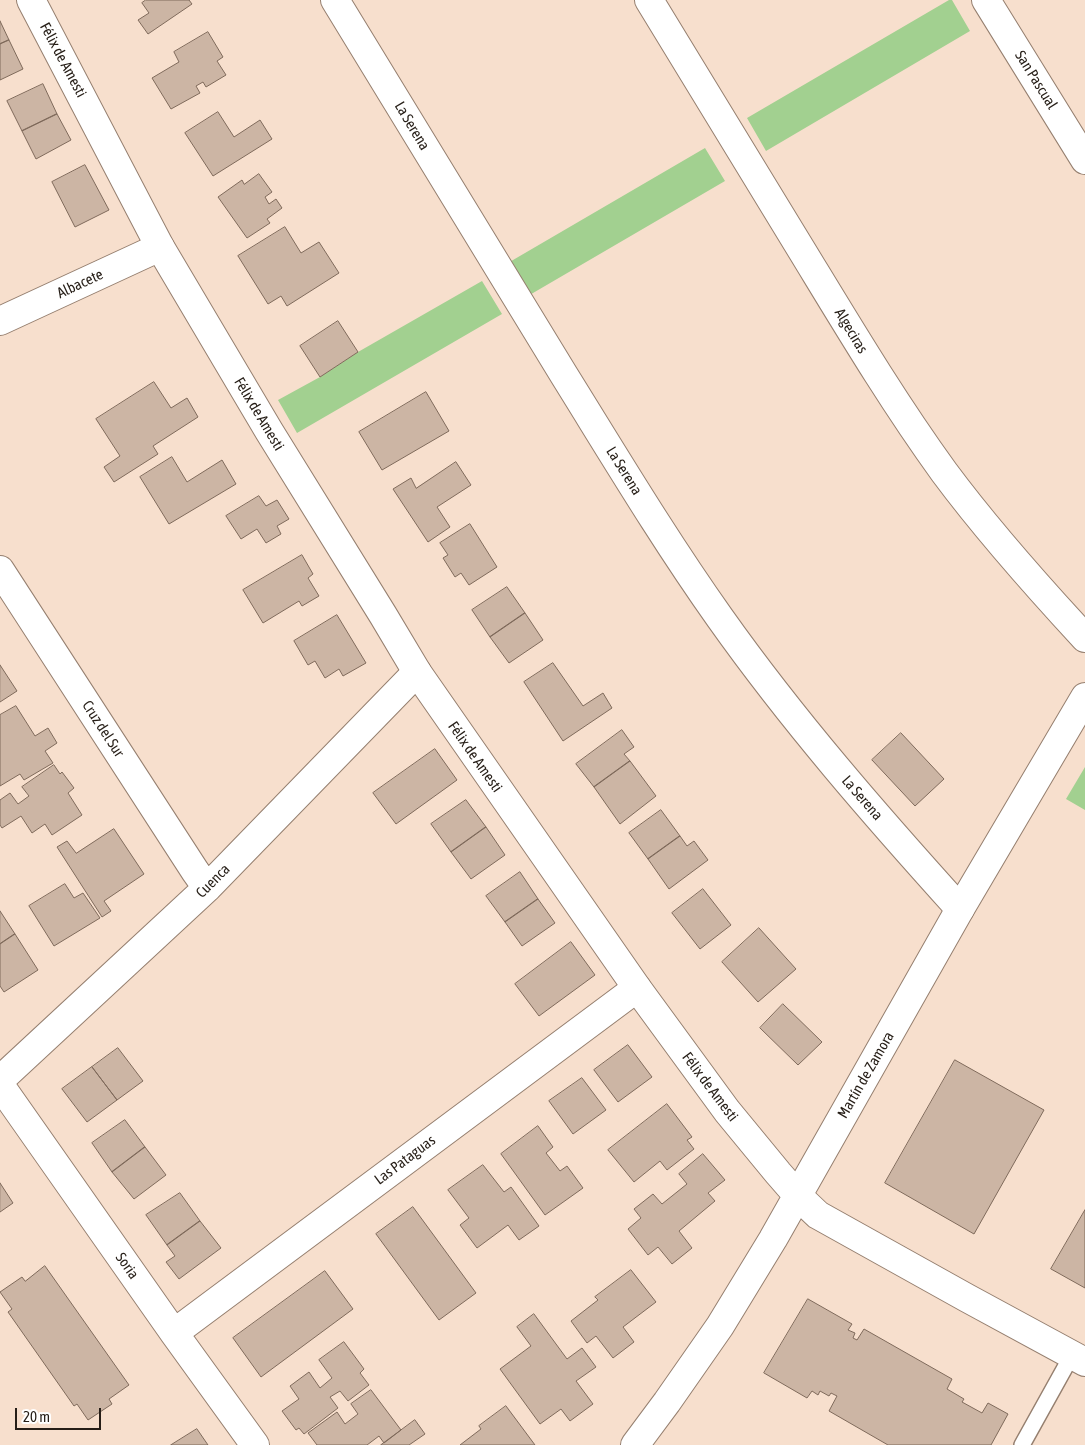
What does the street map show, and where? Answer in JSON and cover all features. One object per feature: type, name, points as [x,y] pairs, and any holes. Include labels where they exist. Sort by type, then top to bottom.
[{"type":"street","name":"Félix de Amesti","points":[[31,0],[160,246],[269,431],[417,672],[636,988],[727,1111],[798,1196],[818,1215],[1078,1359]]},
{"type":"street","name":"La Serena","points":[[335,0],[509,286],[677,555],[721,620],[811,738],[861,798],[960,909]]},
{"type":"street","name":"Algeciras","points":[[649,0],[866,357],[905,415],[945,473],[988,528],[1085,638]]},
{"type":"street","name":"San Pascual","points":[[986,0],[1085,160]]},
{"type":"street","name":"Albacete","points":[[0,321],[160,246]]},
{"type":"street","name":"Cruz del Sur","points":[[0,570],[207,888]]},
{"type":"street","name":"Cuenca","points":[[0,1080],[207,888],[417,672]]},
{"type":"street","name":"Martín de Zamora","points":[[635,1445],[668,1402],[720,1326],[798,1196],[960,909],[1085,697]]},
{"type":"street","name":"Las Pataguas","points":[[174,1333],[636,988]]},
{"type":"street","name":"Soria","points":[[0,1085],[255,1445]]},
{"type":"lane","points":[[1022,1445],[1078,1359]]},
{"type":"green space","points":[[952,0],[970,31],[766,151],[747,118]]},
{"type":"green space","points":[[705,148],[725,181],[521,300],[501,267]]},
{"type":"green space","points":[[482,281],[502,314],[297,433],[278,400]]},
{"type":"green space","points":[[1085,767],[1085,810],[1066,799]]},
{"type":"building","points":[[146,0],[189,0],[192,4],[148,34],[138,20],[149,13],[142,3]]},
{"type":"building","points":[[0,21],[9,40],[0,44]]},
{"type":"building","points":[[208,32],[223,57],[217,61],[226,75],[206,87],[203,82],[196,86],[200,93],[171,109],[152,78],[179,62],[174,52]]},
{"type":"building","points":[[9,40],[23,69],[0,80],[0,44]]},
{"type":"building","points":[[43,84],[57,114],[22,131],[7,101]]},
{"type":"building","points":[[218,112],[234,137],[260,120],[272,139],[213,176],[185,133]]},
{"type":"building","points":[[57,114],[71,140],[36,159],[22,131]]},
{"type":"building","points":[[85,165],[109,210],[75,227],[52,182]]},
{"type":"building","points":[[259,174],[272,192],[265,197],[269,204],[276,199],[282,208],[267,219],[270,223],[247,238],[218,197],[242,180],[244,184]]},
{"type":"building","points":[[285,227],[301,253],[319,242],[339,273],[287,306],[281,296],[268,304],[238,256]]},
{"type":"building","points":[[338,321],[358,352],[320,377],[300,346]]},
{"type":"building","points":[[154,382],[171,408],[187,398],[198,417],[153,446],[158,454],[114,482],[104,467],[120,456],[96,419]]},
{"type":"building","points":[[426,392],[449,431],[382,470],[359,432]]},
{"type":"building","points":[[172,457],[187,482],[222,460],[236,484],[169,524],[140,477]]},
{"type":"building","points":[[456,462],[471,485],[437,507],[450,527],[428,542],[393,489],[411,478],[416,488]]},
{"type":"building","points":[[259,496],[266,506],[277,500],[289,519],[277,526],[281,534],[266,543],[257,529],[241,539],[226,516]]},
{"type":"building","points":[[470,524],[497,567],[469,585],[461,573],[455,577],[443,558],[448,555],[440,543]]},
{"type":"building","points":[[302,555],[313,574],[308,578],[319,596],[302,606],[299,601],[263,623],[243,590]]},
{"type":"building","points":[[507,587],[525,613],[490,637],[472,610]]},
{"type":"building","points":[[525,613],[543,640],[509,663],[490,637]]},
{"type":"building","points":[[337,615],[366,663],[343,676],[339,669],[325,678],[315,661],[308,665],[294,641]]},
{"type":"building","points":[[553,663],[583,706],[603,693],[612,708],[563,741],[524,682]]},
{"type":"building","points":[[0,665],[17,691],[0,702]]},
{"type":"building","points":[[16,706],[35,736],[48,728],[57,743],[45,751],[53,763],[24,780],[20,774],[0,786],[0,715]]},
{"type":"building","points":[[622,730],[634,747],[624,754],[630,761],[594,787],[576,764]]},
{"type":"building","points":[[901,733],[944,779],[915,806],[872,760]]},
{"type":"building","points":[[435,749],[457,780],[396,824],[373,793]]},
{"type":"building","points":[[630,761],[656,796],[620,824],[594,787]]},
{"type":"building","points":[[54,765],[74,788],[68,793],[82,815],[52,835],[45,824],[32,833],[21,816],[2,828],[0,825],[0,800],[10,793],[18,804],[29,796],[22,787]]},
{"type":"building","points":[[466,800],[486,827],[451,852],[431,824]]},
{"type":"building","points":[[661,810],[680,836],[648,859],[629,833]]},
{"type":"building","points":[[486,827],[505,855],[471,879],[451,852]]},
{"type":"building","points":[[114,829],[144,874],[104,901],[111,911],[102,917],[57,847],[67,841],[76,853]]},
{"type":"building","points":[[680,836],[687,846],[694,841],[708,860],[669,889],[648,859]]},
{"type":"building","points":[[520,872],[538,899],[505,922],[486,896]]},
{"type":"building","points":[[65,884],[74,898],[83,893],[100,918],[54,946],[29,906]]},
{"type":"building","points":[[703,889],[731,925],[700,949],[672,913]]},
{"type":"building","points":[[538,899],[555,923],[522,946],[505,922]]},
{"type":"building","points":[[0,911],[15,934],[0,944]]},
{"type":"building","points":[[759,928],[796,969],[758,1002],[722,962]]},
{"type":"building","points":[[15,934],[38,970],[4,992],[0,986],[0,944]]},
{"type":"building","points":[[571,942],[595,975],[539,1016],[515,984]]},
{"type":"building","points":[[783,1004],[822,1042],[798,1065],[760,1028]]},
{"type":"building","points":[[628,1045],[652,1077],[618,1102],[594,1070]]},
{"type":"building","points":[[118,1048],[143,1081],[117,1100],[92,1067]]},
{"type":"building","points":[[955,1060],[1044,1110],[974,1234],[885,1183]]},
{"type":"building","points":[[92,1067],[117,1100],[87,1122],[62,1089]]},
{"type":"building","points":[[582,1078],[606,1110],[573,1134],[549,1101]]},
{"type":"building","points":[[667,1104],[692,1137],[687,1140],[694,1149],[667,1170],[660,1161],[634,1182],[608,1150]]},
{"type":"building","points":[[125,1120],[145,1147],[112,1172],[92,1143]]},
{"type":"building","points":[[538,1126],[553,1147],[546,1153],[560,1171],[567,1166],[583,1188],[545,1215],[501,1154]]},
{"type":"building","points":[[145,1147],[166,1175],[134,1199],[112,1172]]},
{"type":"building","points":[[703,1154],[725,1180],[708,1193],[715,1201],[679,1231],[692,1248],[672,1264],[658,1247],[648,1255],[628,1229],[641,1218],[634,1209],[653,1194],[662,1204],[687,1184],[679,1174]]},
{"type":"building","points":[[483,1165],[504,1192],[511,1187],[539,1226],[519,1240],[508,1225],[477,1248],[460,1225],[469,1218],[448,1190]]},
{"type":"building","points":[[0,1183],[13,1203],[0,1212]]},
{"type":"building","points":[[180,1193],[200,1221],[167,1245],[146,1215]]},
{"type":"building","points":[[413,1207],[476,1293],[439,1320],[376,1234]]},
{"type":"building","points":[[1085,1210],[1085,1288],[1051,1269]]},
{"type":"building","points":[[200,1221],[221,1248],[179,1279],[166,1262],[175,1256],[167,1245]]},
{"type":"building","points":[[45,1266],[129,1385],[109,1399],[112,1404],[88,1420],[77,1404],[74,1406],[8,1312],[12,1309],[0,1292],[22,1277],[25,1281]]},
{"type":"building","points":[[631,1270],[656,1302],[623,1327],[634,1342],[613,1358],[596,1336],[587,1343],[571,1321],[598,1300],[595,1297]]},
{"type":"building","points":[[325,1271],[353,1309],[261,1377],[233,1338]]},
{"type":"building","points":[[808,1299],[852,1324],[848,1330],[855,1333],[853,1338],[857,1340],[864,1329],[952,1379],[947,1389],[964,1399],[962,1402],[982,1413],[988,1403],[1008,1414],[991,1445],[888,1445],[829,1411],[837,1396],[831,1393],[829,1396],[820,1391],[818,1395],[812,1391],[807,1398],[764,1373]]},
{"type":"building","points":[[534,1314],[567,1359],[582,1348],[596,1367],[576,1381],[593,1404],[570,1421],[561,1409],[540,1424],[500,1369],[531,1346],[517,1327]]},
{"type":"building","points":[[344,1342],[364,1369],[360,1373],[369,1385],[348,1401],[340,1391],[330,1397],[338,1408],[304,1434],[299,1428],[296,1430],[282,1411],[299,1399],[290,1386],[309,1372],[320,1388],[332,1378],[319,1360]]},
{"type":"building","points":[[371,1390],[401,1430],[384,1443],[379,1436],[367,1445],[317,1445],[308,1433],[337,1412],[345,1424],[358,1414],[351,1404]]},
{"type":"building","points":[[506,1406],[535,1445],[460,1445],[481,1429],[479,1426]]},
{"type":"building","points":[[415,1420],[425,1434],[409,1445],[381,1445]]},
{"type":"building","points":[[197,1429],[208,1445],[171,1445]]}]
